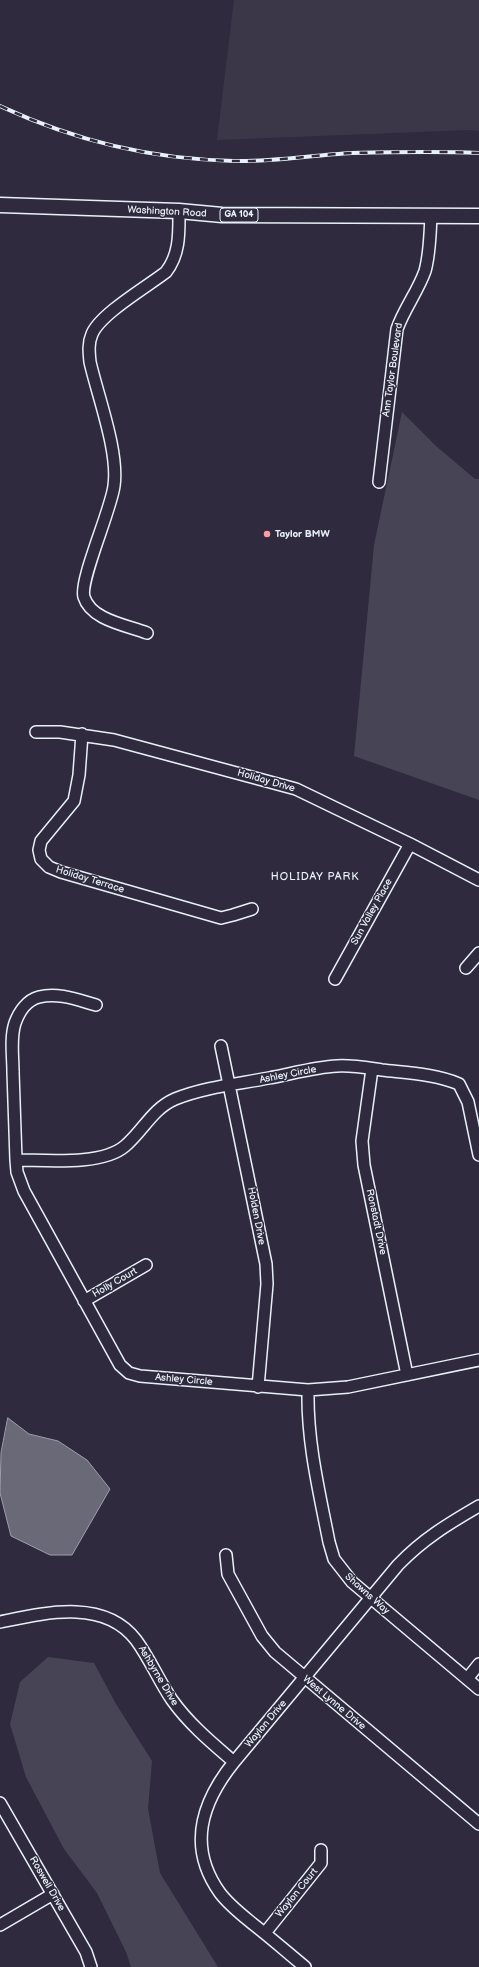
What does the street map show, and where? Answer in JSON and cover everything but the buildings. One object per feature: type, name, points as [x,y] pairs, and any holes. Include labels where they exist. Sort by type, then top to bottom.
[{"type":"main road","name":"Washington Road","points":[[0,205],[179,211],[222,214],[479,216]]},
{"type":"street","points":[[147,633],[97,615],[89,607],[83,595],[86,576],[109,511],[114,485],[114,454],[90,362],[88,347],[92,333],[100,321],[166,272],[174,262],[178,246],[179,211]]},
{"type":"street","name":"Ann Taylor Boulevard","points":[[379,482],[397,329],[425,271],[428,256],[431,215]]},
{"type":"street","name":"Holiday Drive","points":[[36,732],[82,734],[114,740],[296,790],[410,844],[479,880]]},
{"type":"street","name":"Holiday Terrace","points":[[82,734],[80,775],[74,801],[41,841],[39,850],[41,859],[49,867],[76,877],[221,918],[233,916],[252,909]]},
{"type":"street","name":"Sun Valley Place","points":[[335,979],[410,844]]},
{"type":"street","points":[[466,968],[479,953]]},
{"type":"street","name":"Ashley Circle","points":[[96,1005],[67,996],[52,995],[38,997],[27,1003],[20,1013],[15,1024],[13,1044],[16,1160],[17,1172],[24,1191],[120,1365],[129,1373],[140,1376],[308,1390],[348,1387],[479,1360]]},
{"type":"street","name":"Holden Drive","points":[[221,1046],[266,1264],[266,1284],[258,1387]]},
{"type":"street","name":"Ashley Circle","points":[[16,1160],[74,1160],[96,1158],[111,1154],[124,1148],[137,1135],[150,1116],[161,1107],[186,1095],[337,1066],[440,1077],[459,1084],[468,1102],[479,1155]]},
{"type":"street","name":"Ronstadt Drive","points":[[372,1069],[362,1141],[364,1165],[407,1375]]},
{"type":"street","name":"Holly Court","points":[[84,1301],[146,1265]]},
{"type":"street","name":"Shawns Way","points":[[308,1390],[307,1420],[310,1441],[334,1559],[342,1571],[370,1598],[479,1689]]},
{"type":"street","name":"Waylon Drive","points":[[305,1967],[234,1908],[220,1893],[202,1856],[202,1820],[208,1802],[220,1780],[234,1762],[370,1598],[415,1547],[435,1532],[479,1506]]},
{"type":"street","name":"West Lynne Drive","points":[[226,1555],[228,1574],[262,1636],[276,1652],[304,1678],[479,1824]]},
{"type":"street","name":"Ashbyrne Drive","points":[[0,1622],[62,1611],[89,1613],[107,1618],[123,1626],[136,1639],[146,1654],[162,1685],[183,1715],[234,1762]]},
{"type":"street","points":[[467,1679],[479,1664]]},
{"type":"street","name":"Roswell Drive","points":[[0,1803],[86,1952],[91,1967]]},
{"type":"street","name":"Waylon Court","points":[[265,1933],[321,1863],[321,1850]]},
{"type":"street","points":[[0,1926],[53,1894]]},
{"type":"shaded area","points":[[234,0],[479,0],[479,131],[468,130],[217,140]]},
{"type":"shaded area","points":[[402,412],[436,446],[475,479],[479,479],[479,800],[354,756],[374,545]]},
{"type":"shaded area","points":[[48,1657],[94,1663],[116,1704],[152,1761],[148,1809],[160,1873],[218,1967],[131,1967],[126,1952],[97,1893],[64,1849],[26,1777],[10,1724],[20,1682]]},
{"type":"water","points":[[8,1418],[29,1434],[58,1441],[87,1460],[110,1489],[72,1555],[50,1555],[11,1536],[0,1493],[1,1453]]},
{"type":"railway","points":[[0,106],[57,129],[114,146],[143,152],[203,159],[234,161],[263,160],[352,153],[479,153]]},
{"type":"place","name":"Taylor BMW","points":[[267,534]]},
{"type":"district","name":"HOLIDAY PARK","points":[[315,877]]}]
